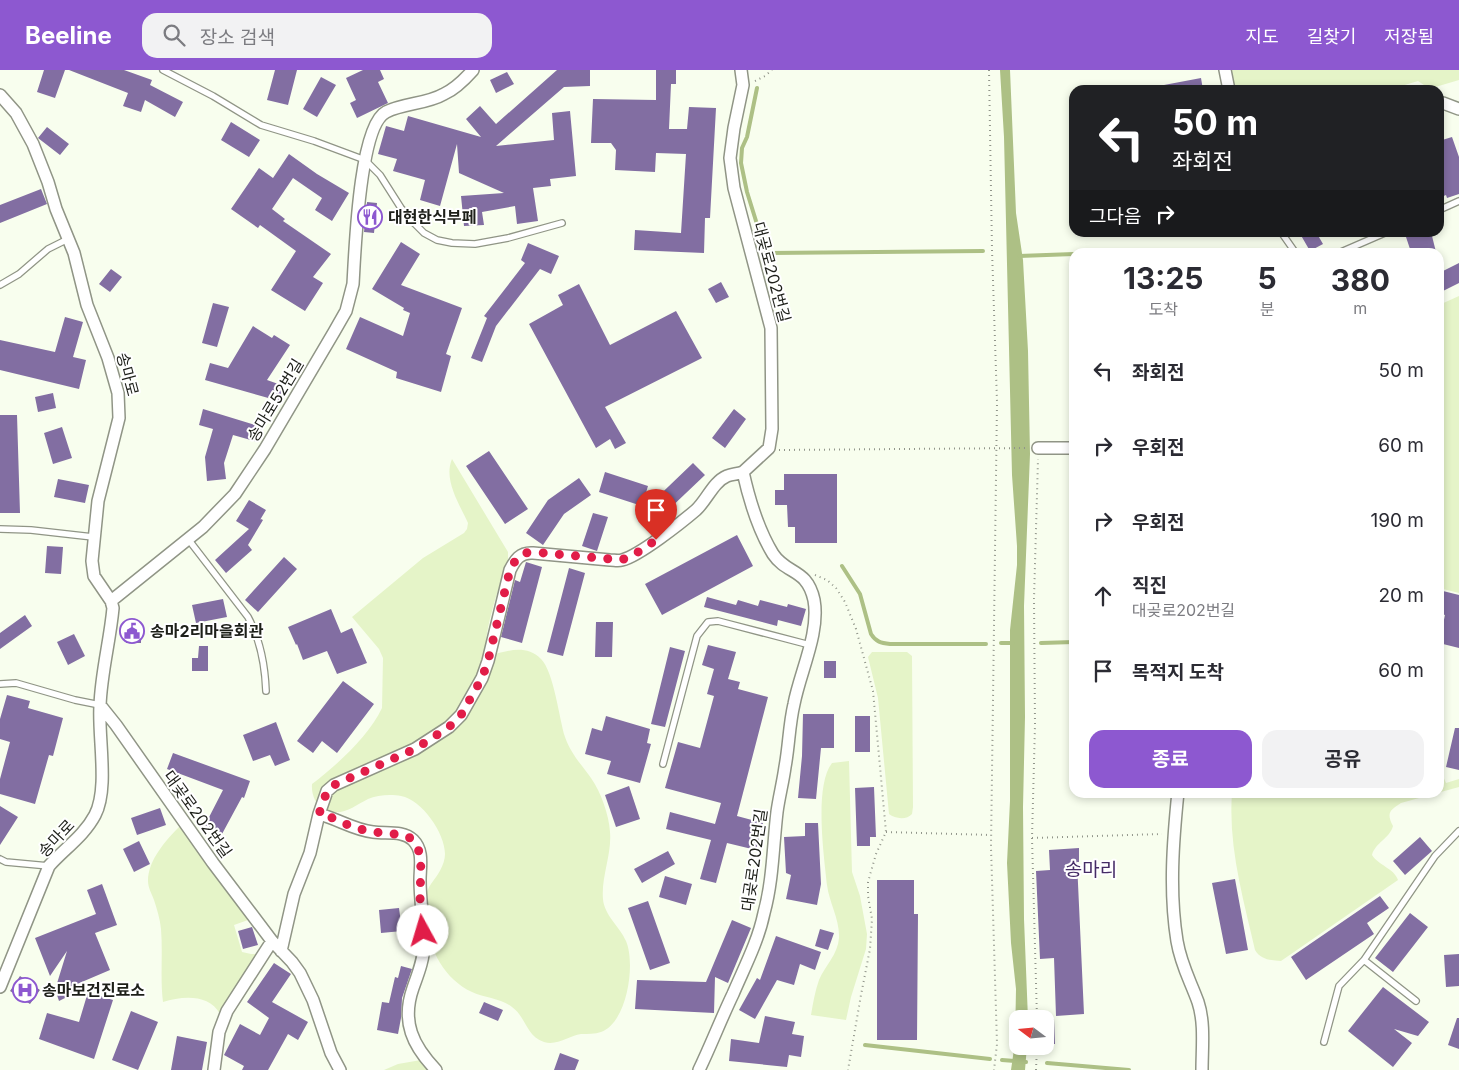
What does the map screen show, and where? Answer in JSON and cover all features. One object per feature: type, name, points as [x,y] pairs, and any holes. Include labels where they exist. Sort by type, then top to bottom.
[{"type":"street","name":"송마로52번길","points":[[111,601],[188,539],[236,494],[265,449],[346,311],[353,284],[361,181],[371,132],[376,120],[385,112],[444,95],[462,82],[473,70]]},
{"type":"street","name":"대곶로202번길","points":[[741,70],[743,85],[730,158],[734,188],[771,328],[772,429],[769,448]]},
{"type":"street","points":[[1225,70],[1228,85]]},
{"type":"street","name":"송마로","points":[[0,95],[16,113],[32,144],[74,253],[87,306],[112,368],[118,393],[119,418],[102,479],[93,537],[92,561],[94,576],[111,601],[112,616],[100,705],[102,796],[96,814],[88,827],[49,866],[0,987]]},
{"type":"street","points":[[1444,103],[1459,109]]},
{"type":"street","points":[[281,951],[294,894],[310,853],[319,814],[327,791],[334,785],[415,749],[449,727],[461,715],[482,678],[488,661],[503,592],[514,561],[526,552],[610,560],[621,560],[632,556],[669,532],[696,510],[709,496],[717,483],[727,476],[743,472],[769,448]]},
{"type":"street","points":[[1038,448],[1069,448]]},
{"type":"street","name":"대곶로202번길","points":[[698,1070],[711,1045],[753,948],[765,913],[770,886],[777,812],[786,766],[794,702],[810,645],[815,618],[812,592],[805,580],[798,573],[782,564],[773,554],[748,494],[743,472]]},
{"type":"street","name":"대곶로202번길","points":[[100,705],[213,863],[272,941],[292,962],[307,984],[331,1053],[340,1070]]},
{"type":"street","points":[[1178,798],[1172,882],[1174,916],[1183,969],[1194,993],[1200,1013],[1202,1070]]},
{"type":"street","points":[[319,814],[355,828],[404,835],[412,839],[417,846],[421,855],[420,903],[424,945],[421,966],[407,1008],[410,1029],[416,1044],[436,1070]]},
{"type":"street","points":[[214,1070],[220,1032],[227,1011],[272,941]]},
{"type":"lane","points":[[163,70],[261,125],[314,141],[366,160],[380,175],[401,208],[415,224],[424,233],[437,240],[452,244],[475,244],[508,238],[562,223]]},
{"type":"lane","points":[[1444,208],[1459,201]]},
{"type":"lane","points":[[1284,237],[1292,248]]},
{"type":"lane","points":[[1350,248],[1376,237]]},
{"type":"lane","points":[[0,285],[19,274],[48,248],[68,239]]},
{"type":"lane","points":[[0,529],[31,530],[93,537]]},
{"type":"lane","points":[[188,539],[255,628],[262,655],[266,691]]},
{"type":"lane","points":[[663,764],[698,636],[708,622],[718,621],[810,645]]},
{"type":"lane","points":[[0,684],[16,684],[100,705]]},
{"type":"lane","points":[[1324,1042],[1339,986],[1364,960],[1435,856],[1459,830]]},
{"type":"lane","points":[[0,860],[49,866]]},
{"type":"lane","points":[[1364,960],[1416,1001]]},
{"type":"path","points":[[743,85],[760,79],[772,70]]},
{"type":"path","points":[[989,70],[997,402],[991,835],[997,1044],[994,1070]]},
{"type":"path","points":[[769,448],[785,451],[1038,448],[1034,598],[1035,726],[1032,838],[1037,1010]]},
{"type":"path","points":[[798,573],[817,576],[827,580],[836,588],[845,602],[856,629],[873,691],[886,832],[876,854],[868,882],[868,896],[872,919],[870,949],[848,1070]]},
{"type":"path","points":[[886,832],[991,835]]},
{"type":"path","points":[[1032,838],[1175,834]]},
{"type":"path","points":[[1036,1070],[1037,1055]]},
{"type":"shaded area","points":[[1000,70],[1010,70],[1016,213],[1023,260],[1028,351],[1030,454],[1024,606],[1025,717],[1023,807],[1024,919],[1028,1010],[1016,1010],[1016,989],[1011,943],[1007,863],[1010,801],[1010,630],[1017,565],[1017,546],[1012,475],[1004,137]]},
{"type":"shaded area","points":[[1231,70],[1459,70],[1459,80],[1442,85],[1424,85],[1418,81],[1405,85],[1234,85]]},
{"type":"shaded area","points":[[1459,296],[1459,593],[1444,589],[1444,303]]},
{"type":"shaded area","points":[[452,459],[508,552],[508,560],[489,623],[486,647],[487,656],[522,650],[535,654],[546,665],[553,684],[567,743],[598,790],[609,825],[610,840],[603,899],[609,916],[626,941],[629,951],[630,964],[627,992],[617,1017],[610,1026],[601,1032],[576,1035],[554,1043],[544,1042],[533,1035],[517,1011],[512,1007],[472,992],[462,986],[446,972],[440,963],[428,933],[425,903],[428,888],[442,866],[445,854],[437,827],[424,811],[409,799],[389,795],[368,799],[346,810],[332,812],[319,806],[313,794],[312,784],[351,750],[369,729],[382,708],[383,658],[379,649],[352,617],[423,558],[464,533],[467,529],[468,523],[451,484],[450,467]]},
{"type":"shaded area","points":[[872,652],[907,652],[912,656],[913,807],[912,814],[904,818],[894,817],[889,814],[878,698],[868,657]]},
{"type":"shaded area","points":[[849,761],[852,872],[860,896],[867,934],[866,949],[846,1020],[811,1015],[819,980],[834,955],[839,938],[838,925],[828,891],[824,857],[823,788],[826,774],[832,763]]},
{"type":"shaded area","points":[[1444,778],[1446,783],[1459,779],[1459,787],[1444,791]]},
{"type":"shaded area","points":[[1232,798],[1419,798],[1401,803],[1390,812],[1393,826],[1372,855],[1393,873],[1398,880],[1281,961],[1266,959],[1255,950],[1234,852]]},
{"type":"shaded area","points":[[180,826],[248,920],[234,925],[242,952],[258,954],[220,1014],[209,1003],[195,998],[163,1002],[161,929],[148,881],[154,858]]},
{"type":"shaded area","points":[[1013,1055],[1026,1055],[1025,1070],[1011,1070]]},
{"type":"shaded area","points":[[421,1060],[433,1070],[384,1070],[398,1064]]},
{"type":"building","points":[[44,70],[65,70],[55,98],[37,92]]},
{"type":"building","points":[[69,70],[124,70],[152,80],[150,85],[183,102],[175,117],[145,100],[141,112],[123,106],[128,93]]},
{"type":"building","points":[[275,70],[297,70],[288,105],[267,100]]},
{"type":"building","points":[[363,70],[380,70],[384,79],[378,82],[388,103],[357,118],[350,103],[356,100],[346,78]]},
{"type":"building","points":[[557,70],[590,70],[590,86],[564,87],[496,146],[554,140],[552,113],[570,111],[576,176],[550,179],[551,186],[533,188],[538,221],[517,224],[515,206],[482,212],[484,225],[464,226],[461,196],[504,193],[459,173],[457,144],[440,206],[420,200],[425,180],[393,171],[397,159],[378,154],[386,126],[404,131],[408,116],[481,137],[466,119],[480,106],[496,124]]},
{"type":"building","points":[[656,70],[676,70],[676,84],[671,84],[669,129],[687,129],[689,107],[716,108],[710,218],[705,218],[704,253],[634,250],[635,230],[681,233],[686,154],[656,153],[655,172],[615,170],[616,150],[611,143],[591,143],[593,99],[656,100]]},
{"type":"building","points":[[507,72],[514,84],[496,93],[490,80]]},
{"type":"building","points":[[321,77],[336,85],[317,117],[303,109]]},
{"type":"building","points":[[1201,78],[1202,85],[1164,85]]},
{"type":"building","points":[[231,122],[260,140],[249,157],[221,140]]},
{"type":"building","points":[[47,127],[69,144],[60,155],[38,138]]},
{"type":"building","points":[[1452,137],[1459,157],[1459,194],[1447,198],[1446,195],[1444,196],[1444,139]]},
{"type":"building","points":[[289,154],[317,174],[349,193],[332,221],[315,210],[322,198],[293,178],[272,209],[285,219],[283,221],[331,254],[313,277],[323,283],[305,311],[271,290],[296,251],[260,225],[258,228],[231,209],[259,168],[273,178]]},
{"type":"building","points":[[41,189],[47,204],[0,223],[0,205]]},
{"type":"building","name":"대현한식부페","points":[[367,202],[377,203],[374,233],[364,232]]},
{"type":"building","points":[[1302,237],[1319,237],[1323,244],[1316,248],[1308,248]]},
{"type":"building","points":[[1406,237],[1432,237],[1435,248],[1410,248]]},
{"type":"building","points":[[401,242],[420,254],[401,285],[462,308],[446,354],[451,356],[441,392],[396,378],[397,372],[346,349],[360,317],[403,336],[410,313],[372,289]]},
{"type":"building","points":[[528,243],[559,256],[551,274],[540,269],[496,326],[482,362],[471,358],[487,318],[484,316],[525,263],[521,260]]},
{"type":"building","points":[[1459,263],[1459,283],[1444,290],[1444,270]]},
{"type":"building","points":[[111,269],[122,277],[110,292],[99,284]]},
{"type":"building","points":[[721,282],[729,297],[716,303],[708,289]]},
{"type":"building","points":[[579,284],[610,345],[676,311],[702,358],[605,407],[626,443],[615,449],[610,439],[596,448],[529,324],[563,305],[558,295]]},
{"type":"building","points":[[213,303],[229,307],[217,347],[202,343]]},
{"type":"building","points":[[65,317],[83,322],[73,357],[86,360],[79,389],[0,370],[0,340],[55,352]]},
{"type":"building","points":[[253,326],[272,338],[274,335],[290,345],[267,380],[284,386],[279,401],[205,380],[210,363],[228,368]]},
{"type":"building","points":[[53,393],[56,408],[38,412],[35,397]]},
{"type":"building","points":[[203,409],[262,427],[258,442],[233,435],[224,463],[226,479],[207,481],[205,457],[213,429],[199,425]]},
{"type":"building","points":[[734,409],[746,419],[725,448],[712,438]]},
{"type":"building","points":[[0,415],[17,415],[20,513],[0,513]]},
{"type":"building","points":[[62,427],[72,458],[53,464],[44,433]]},
{"type":"building","points":[[489,451],[528,509],[505,524],[466,466]]},
{"type":"building","points":[[693,463],[705,475],[665,513],[669,518],[661,526],[645,509]]},
{"type":"building","points":[[605,472],[648,486],[642,506],[599,492]]},
{"type":"building","points":[[784,474],[837,474],[837,543],[795,543],[795,527],[788,527],[787,505],[775,505],[775,490],[784,490]]},
{"type":"building","points":[[579,478],[591,495],[564,514],[543,545],[526,533],[548,500]]},
{"type":"building","points":[[58,479],[89,485],[85,503],[54,497]]},
{"type":"building","points":[[249,500],[266,510],[260,520],[263,520],[248,545],[252,550],[226,573],[215,560],[249,529],[236,521]]},
{"type":"building","points":[[593,513],[608,517],[597,551],[582,546]]},
{"type":"building","points":[[737,535],[753,566],[662,615],[645,584]]},
{"type":"building","points":[[47,546],[63,547],[61,574],[45,573]]},
{"type":"building","points":[[284,557],[297,569],[258,612],[245,600]]},
{"type":"building","points":[[526,562],[542,567],[522,643],[501,637],[515,580],[520,582]]},
{"type":"building","points":[[569,568],[585,573],[563,656],[547,652]]},
{"type":"building","points":[[1444,591],[1459,595],[1459,648],[1444,644]]},
{"type":"building","points":[[707,597],[736,605],[738,600],[758,606],[760,600],[787,607],[788,604],[806,609],[801,626],[778,620],[777,626],[704,607]]},
{"type":"building","points":[[223,599],[227,617],[196,623],[192,605]]},
{"type":"building","points":[[331,609],[341,633],[352,628],[367,663],[337,674],[327,651],[303,660],[288,627]]},
{"type":"building","points":[[25,615],[32,626],[0,649],[0,633]]},
{"type":"building","name":"송마2리마을회관","points":[[127,619],[141,635],[141,643],[126,643]]},
{"type":"building","points":[[596,622],[613,622],[612,657],[595,657]]},
{"type":"building","points":[[74,634],[85,656],[68,665],[57,642]]},
{"type":"building","points":[[708,645],[736,652],[728,679],[740,682],[738,689],[768,697],[737,816],[763,823],[756,850],[727,843],[716,883],[700,879],[711,840],[666,829],[670,812],[715,824],[721,803],[665,788],[678,742],[700,748],[714,696],[707,694],[714,669],[702,665]]},
{"type":"building","points":[[199,646],[208,646],[208,671],[192,671],[192,658],[198,658]]},
{"type":"building","points":[[670,647],[685,651],[665,727],[651,724]]},
{"type":"building","points":[[824,661],[836,661],[836,678],[824,678]]},
{"type":"building","points":[[343,681],[374,704],[337,753],[322,741],[313,753],[297,741]]},
{"type":"building","points":[[7,695],[30,701],[28,708],[63,718],[53,756],[49,755],[35,804],[0,794],[0,779],[10,742],[0,739],[0,719]]},
{"type":"building","points":[[803,714],[834,714],[834,748],[821,748],[816,799],[798,798]]},
{"type":"building","points":[[606,716],[650,729],[647,743],[651,744],[640,783],[607,774],[611,761],[585,754],[592,728],[602,731]]},
{"type":"building","points":[[855,716],[870,716],[870,752],[855,752]]},
{"type":"building","points":[[276,722],[290,760],[275,766],[270,755],[253,761],[243,735]]},
{"type":"building","points":[[1455,728],[1459,728],[1459,770],[1446,767]]},
{"type":"building","points":[[173,753],[250,781],[244,798],[242,797],[222,834],[205,825],[223,790],[167,769]]},
{"type":"building","points":[[629,786],[640,819],[616,827],[605,795]]},
{"type":"building","points":[[874,787],[876,837],[870,837],[870,846],[857,846],[855,788]]},
{"type":"building","points":[[0,806],[18,817],[0,845]]},
{"type":"building","points":[[160,808],[166,825],[137,835],[131,818]]},
{"type":"building","points":[[805,823],[818,823],[821,884],[817,905],[786,899],[791,875],[786,873],[784,837],[805,836]]},
{"type":"building","points":[[1420,837],[1432,851],[1405,875],[1393,861]]},
{"type":"building","points":[[139,841],[150,864],[134,872],[123,849]]},
{"type":"building","points":[[1079,848],[1079,862],[1077,862],[1084,1014],[1056,1016],[1054,958],[1040,959],[1036,871],[1050,870],[1049,850]]},
{"type":"building","points":[[668,851],[675,864],[642,883],[634,869]]},
{"type":"building","points":[[665,876],[692,884],[686,905],[659,897]]},
{"type":"building","points":[[1235,879],[1248,950],[1226,954],[1212,883]]},
{"type":"building","points":[[877,880],[914,880],[914,914],[918,914],[917,1040],[877,1040]]},
{"type":"building","points":[[102,884],[117,925],[95,933],[110,970],[70,987],[81,990],[59,1001],[56,992],[54,993],[67,951],[50,976],[35,938],[96,914],[87,890]]},
{"type":"building","points":[[1380,896],[1389,908],[1367,923],[1374,934],[1306,980],[1291,957]]},
{"type":"building","points":[[648,901],[670,963],[650,970],[628,908]]},
{"type":"building","points":[[399,908],[402,931],[381,933],[379,910]]},
{"type":"building","points":[[1410,913],[1428,927],[1393,972],[1375,958]]},
{"type":"building","points":[[732,920],[751,928],[728,983],[715,977],[714,1013],[635,1009],[637,980],[706,982]]},
{"type":"building","points":[[252,927],[258,945],[243,949],[238,931]]},
{"type":"building","points":[[820,929],[834,933],[828,950],[815,946]]},
{"type":"building","points":[[776,936],[821,952],[815,970],[800,964],[794,985],[777,980],[755,1019],[739,1010],[757,978],[760,980]]},
{"type":"building","points":[[1459,954],[1459,986],[1446,987],[1444,955]]},
{"type":"building","points":[[274,963],[291,974],[272,1002],[308,1022],[298,1040],[288,1034],[268,1070],[242,1070],[244,1066],[224,1055],[240,1024],[260,1035],[269,1018],[247,1002]]},
{"type":"building","points":[[401,966],[412,969],[402,998],[398,1034],[377,1030],[382,1002],[389,1003],[395,977],[398,978]]},
{"type":"building","name":"송마보건진료소","points":[[20,976],[40,990],[30,1004],[10,991]]},
{"type":"building","points":[[1383,987],[1429,1022],[1418,1036],[1394,1029],[1412,1043],[1393,1067],[1348,1031]]},
{"type":"building","points":[[88,992],[113,1000],[94,1059],[39,1039],[47,1013],[79,1022]]},
{"type":"building","points":[[484,1002],[503,1010],[498,1021],[479,1013]]},
{"type":"building","points":[[131,1011],[158,1022],[138,1070],[112,1060]]},
{"type":"building","points":[[765,1016],[795,1022],[792,1034],[804,1036],[801,1057],[789,1055],[787,1067],[729,1061],[731,1039],[759,1043]]},
{"type":"building","points":[[1457,1018],[1459,1018],[1459,1049],[1448,1045]]},
{"type":"building","points":[[177,1036],[207,1042],[202,1070],[171,1070]]},
{"type":"building","points":[[560,1053],[579,1060],[575,1070],[554,1070]]},
{"type":"waterway","points":[[757,88],[747,137],[742,148],[741,163],[747,192],[765,250],[770,253],[983,251]]},
{"type":"waterway","points":[[1019,256],[1069,254]]},
{"type":"waterway","points":[[842,566],[860,594],[871,634],[879,642],[890,644],[986,644]]},
{"type":"waterway","points":[[1041,643],[1069,642]]},
{"type":"waterway","points":[[1001,643],[1013,643]]},
{"type":"waterway","points":[[865,1045],[990,1059]]},
{"type":"waterway","points":[[1002,1060],[1026,1062]]},
{"type":"waterway","points":[[1047,1063],[1129,1070]]},
{"type":"place","name":"대현한식부페","points":[[370,217]]},
{"type":"place","name":"송마2리마을회관","points":[[132,631]]},
{"type":"place","name":"송마보건진료소","points":[[25,990]]},
{"type":"district","name":"송마리","points":[[1091,869]]},
{"type":"route","points":[[423,931],[420,903],[421,855],[417,846],[412,839],[404,835],[355,828],[319,814],[327,791],[334,785],[415,749],[449,727],[461,715],[482,678],[488,661],[503,592],[510,570],[514,561],[519,556],[526,552],[533,552],[621,560],[632,556],[656,540]]}]
